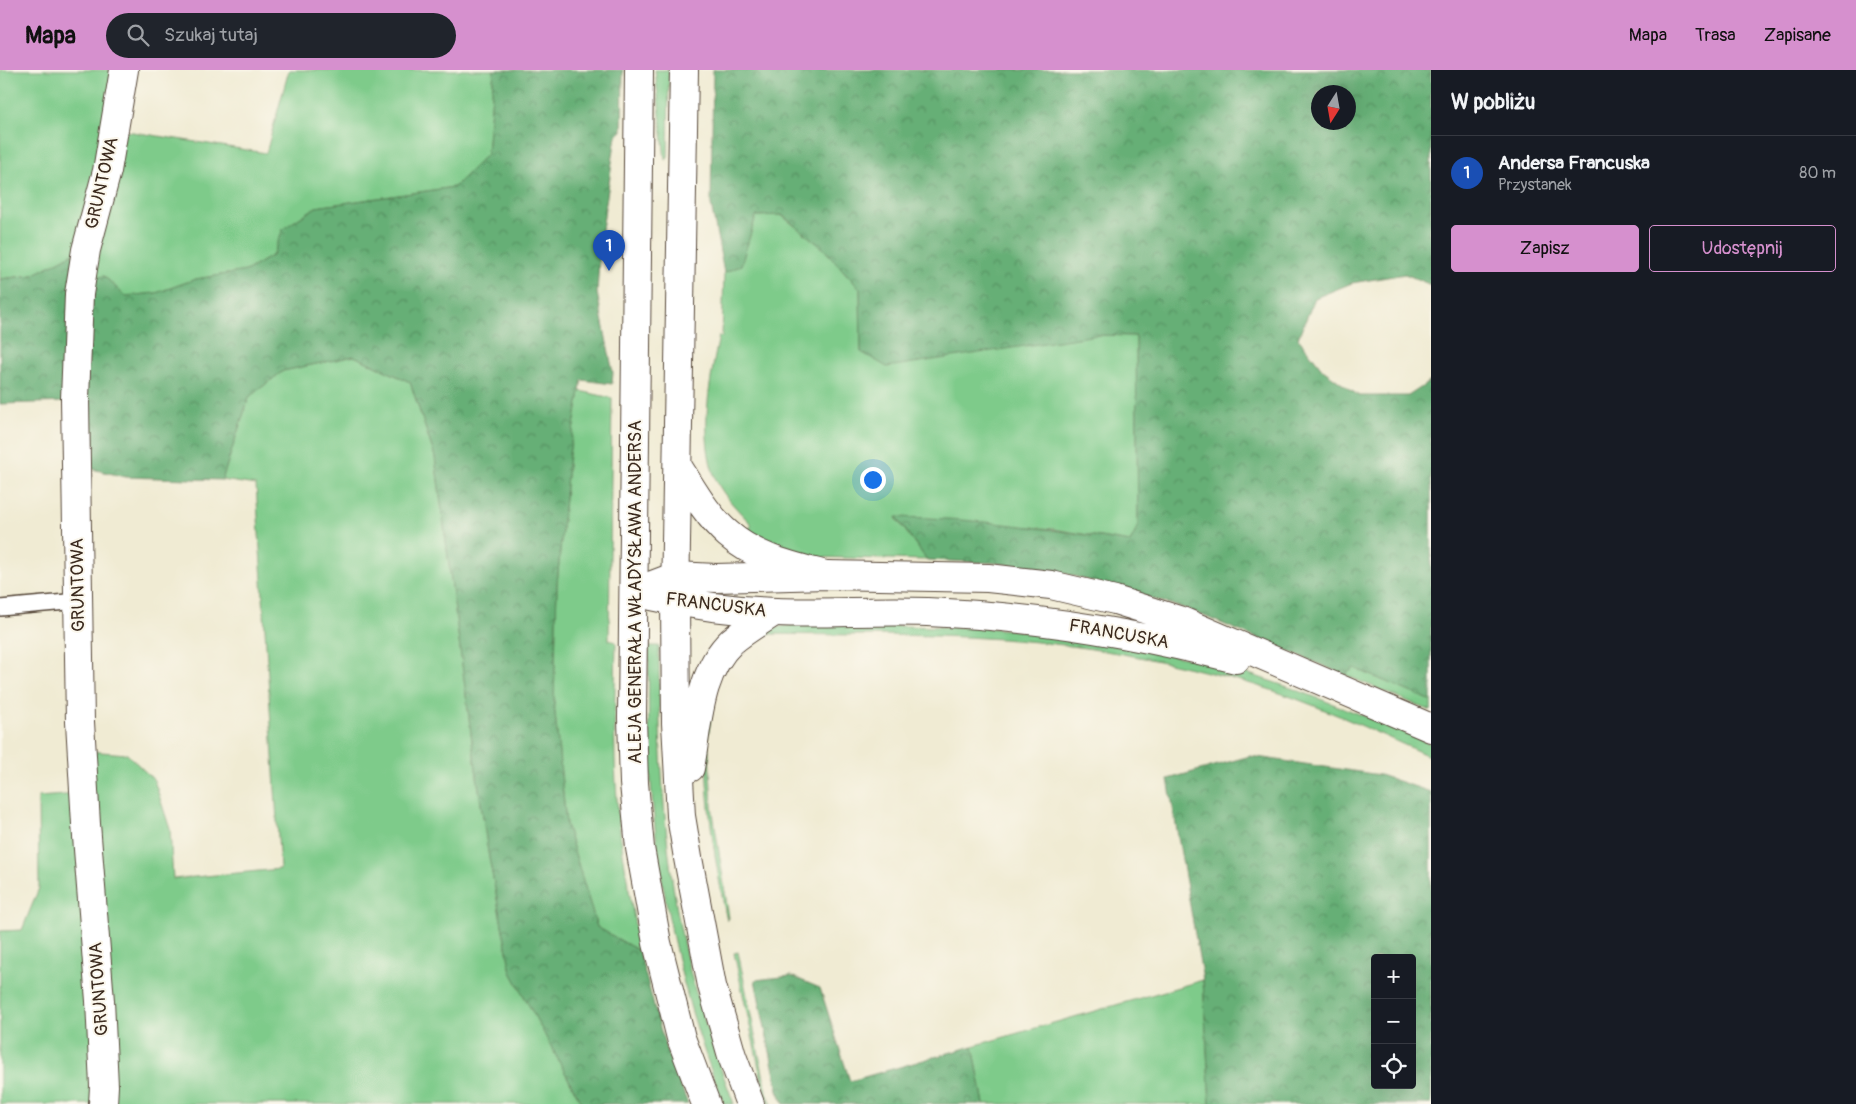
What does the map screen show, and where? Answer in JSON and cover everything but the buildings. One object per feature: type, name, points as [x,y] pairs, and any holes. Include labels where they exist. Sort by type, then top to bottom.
[{"type":"street","name":"GRUNTOWA","points":[[103,1104],[104,1086],[100,1001],[80,722],[75,400],[80,294],[86,250],[107,171],[124,70]]},
{"type":"street","name":"ALEJA GENERAŁA WŁADYSŁAWA ANDERSA","points":[[639,70],[632,718],[634,783],[640,848],[656,943],[681,1038],[706,1104]]},
{"type":"street","points":[[684,70],[675,589],[676,723],[681,816],[712,986],[732,1056],[750,1104]]},
{"type":"street","points":[[678,467],[700,502],[728,534],[758,553],[784,564],[826,575]]},
{"type":"street","name":"FRANCUSKA","points":[[634,592],[675,589],[716,578],[826,575],[988,578],[1051,585],[1115,600],[1182,621],[1431,728]]},
{"type":"street","name":"FRANCUSKA","points":[[675,589],[774,612],[927,612],[1056,622],[1192,648],[1325,682]]},
{"type":"street","points":[[681,816],[701,700],[708,677],[732,641],[774,612]]},
{"type":"lane","points":[[0,608],[78,601]]},
{"type":"green space","points":[[0,70],[118,70],[81,249],[33,275],[0,279]]},
{"type":"green space","points":[[289,70],[494,70],[487,154],[454,187],[316,207],[283,229],[273,255],[246,271],[196,279],[156,293],[125,296],[104,276],[87,280],[120,130],[266,153]]},
{"type":"green space","points":[[494,70],[623,70],[622,131],[616,136],[600,243],[597,293],[613,373],[612,384],[582,380],[569,454],[557,584],[554,703],[566,824],[597,927],[639,951],[666,1049],[688,1104],[582,1104],[511,972],[488,852],[435,457],[410,382],[354,356],[283,371],[249,397],[222,480],[126,477],[83,467],[87,280],[104,276],[125,296],[156,293],[196,279],[246,271],[273,255],[283,229],[316,207],[454,187],[487,154]]},
{"type":"green space","points":[[655,70],[669,70],[668,158],[665,160]]},
{"type":"green space","points":[[713,70],[1431,70],[1431,217],[1429,233],[1431,238],[1431,285],[1405,274],[1352,283],[1315,298],[1298,338],[1323,370],[1359,396],[1408,396],[1431,381],[1431,701],[1354,668],[1345,675],[1187,609],[1063,573],[996,563],[927,560],[896,517],[955,519],[1013,525],[1130,542],[1138,527],[1136,336],[1097,335],[887,367],[861,352],[860,289],[823,248],[782,215],[756,216],[741,265],[724,273],[711,204]]},
{"type":"green space","points":[[781,215],[823,248],[860,289],[861,352],[1097,335],[1136,336],[1138,527],[1130,542],[1053,529],[926,518],[896,518],[927,560],[807,557],[744,535],[752,525],[723,492],[716,480],[711,463],[707,427],[709,390],[719,336],[722,337],[724,273],[741,265],[756,216]]},
{"type":"green space","points":[[81,249],[69,402],[0,404],[0,279],[33,275]]},
{"type":"green space","points":[[354,356],[410,382],[435,457],[488,852],[511,972],[582,1104],[108,1104],[88,751],[127,754],[154,780],[170,829],[173,879],[280,869],[256,485],[222,480],[249,397],[283,371]]},
{"type":"green space","points":[[580,391],[612,398],[609,640],[616,642],[616,779],[619,818],[639,951],[597,927],[566,824],[554,703],[557,584],[569,454]]},
{"type":"green space","points":[[812,624],[989,628],[1051,634],[1192,659],[1249,674],[1294,689],[1380,722],[1431,744],[1431,757],[1340,716],[1269,689],[1142,657],[1063,645],[970,637],[768,634],[752,638],[767,630],[781,626]]},
{"type":"green space","points":[[649,646],[659,646],[664,808],[673,888],[680,927],[699,1002],[734,1104],[724,1104],[711,1070],[689,1003],[665,899],[651,783]]},
{"type":"green space","points":[[1354,668],[1431,701],[1431,711],[1345,675]]},
{"type":"green space","points":[[716,686],[708,737],[712,806],[729,918],[727,921],[715,854],[707,785],[706,733]]},
{"type":"green space","points":[[1250,756],[1380,775],[1431,792],[1431,1104],[1210,1104],[1203,980],[1168,779]]},
{"type":"green space","points":[[78,794],[97,1104],[0,1104],[0,931],[22,930],[39,888],[38,797]]},
{"type":"green space","points":[[738,952],[767,1093],[772,1104],[769,1104],[765,1095],[734,953]]},
{"type":"green space","points":[[791,976],[820,988],[850,1081],[973,1046],[984,1104],[784,1104],[778,1090],[755,980]]},
{"type":"green space","points":[[1203,980],[1210,1104],[984,1104],[973,1046]]},
{"type":"place","name":"Andersa Francuska","points":[[609,271]]}]
